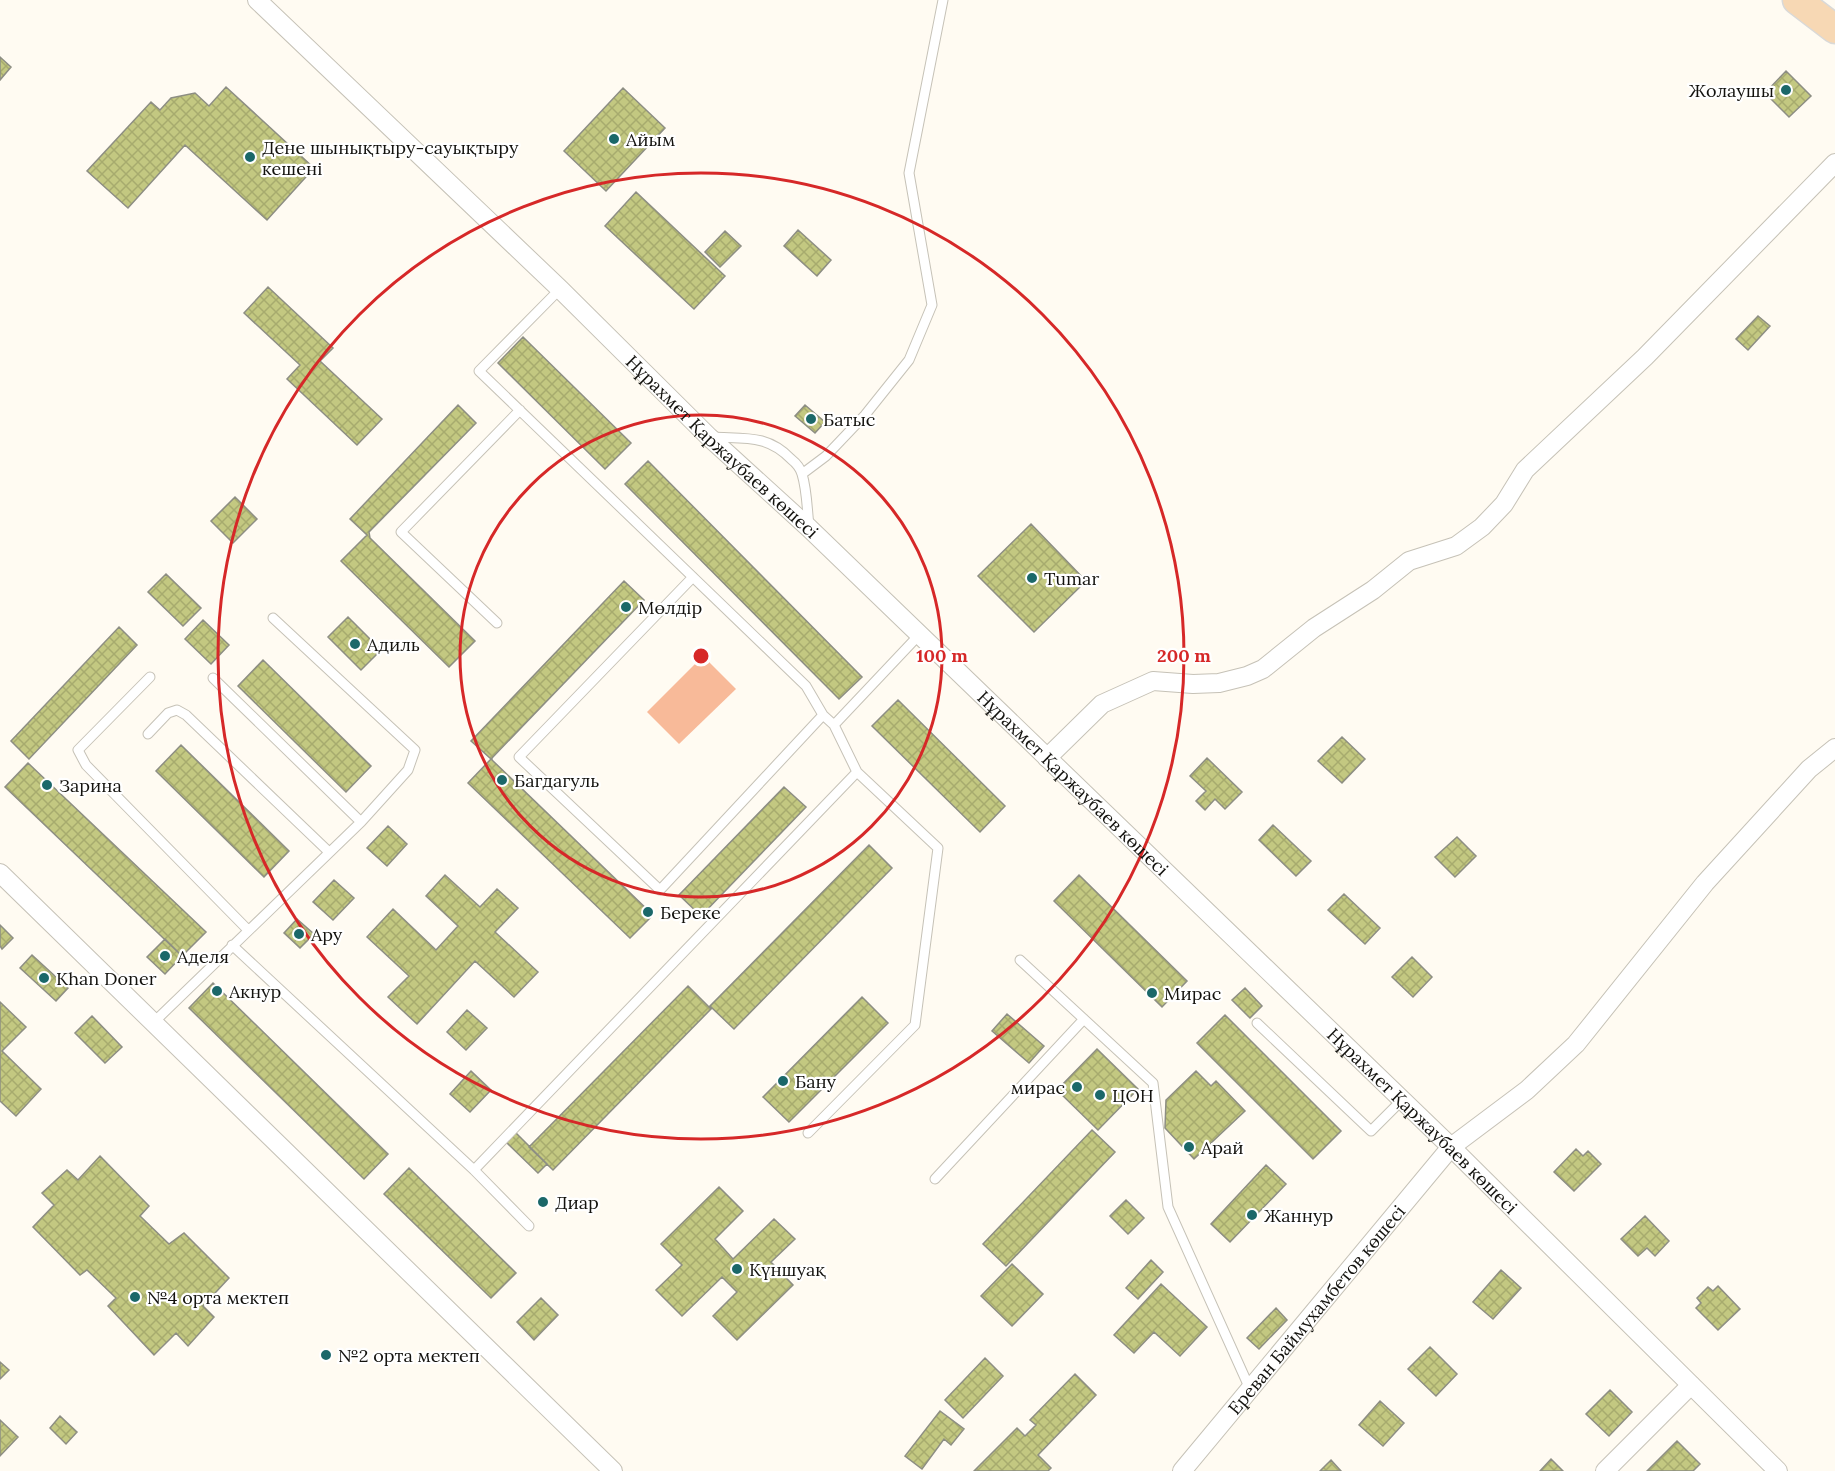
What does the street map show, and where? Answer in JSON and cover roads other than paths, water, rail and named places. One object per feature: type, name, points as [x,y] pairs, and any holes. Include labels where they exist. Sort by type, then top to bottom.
[{"type":"main road","points":[[1797,0],[1835,28]]},
{"type":"street","name":"Нұрахмет Қаржаубаев көшесі","points":[[257,0],[560,288],[709,437],[809,528],[1451,1147],[1778,1471]]},
{"type":"street","points":[[1047,758],[1102,704],[1153,681],[1219,683],[1247,676],[1263,669],[1314,628],[1373,590],[1409,561],[1456,546],[1482,527],[1504,504],[1526,470],[1644,357],[1835,163]]},
{"type":"street","name":"Ереван Баймухамбетов көшесі","points":[[1182,1471],[1451,1147],[1527,1090],[1576,1044],[1705,883],[1809,769],[1835,748]]},
{"type":"street","points":[[0,873],[613,1471]]},
{"type":"street","points":[[1605,1471],[1691,1385]]},
{"type":"lane","points":[[802,474],[826,456],[865,415],[909,360],[932,305],[909,173],[943,0]]},
{"type":"lane","points":[[560,288],[479,371],[806,686],[824,716],[834,725],[857,772],[938,848],[915,1025],[808,1133]]},
{"type":"lane","points":[[497,623],[401,532],[520,410]]},
{"type":"lane","points":[[709,437],[764,440],[786,453],[798,465],[802,474],[809,528]]},
{"type":"lane","points":[[693,577],[519,757],[660,890],[824,716]]},
{"type":"lane","points":[[153,1023],[361,822],[408,770],[415,750],[273,618]]},
{"type":"lane","points":[[834,725],[919,634]]},
{"type":"lane","points":[[150,677],[78,750],[86,765],[248,930]]},
{"type":"lane","points":[[213,678],[361,822]]},
{"type":"lane","points":[[147,734],[168,713],[177,710],[186,715],[329,852]]},
{"type":"lane","points":[[474,1170],[857,772]]},
{"type":"lane","points":[[232,945],[474,1170],[529,1226]]},
{"type":"lane","points":[[1020,960],[1153,1083],[1168,1207],[1250,1389]]},
{"type":"lane","points":[[935,1179],[1084,1019]]},
{"type":"lane","points":[[1257,1023],[1371,1131],[1402,1100]]},
{"type":"place","name":"Жолаушы","points":[[1786,90]]},
{"type":"place","name":"Айым","points":[[614,139]]},
{"type":"place","name":"Дене шынықтыру-сауықтыру кешені","points":[[250,157]]},
{"type":"place","name":"Батыс","points":[[811,419]]},
{"type":"place","name":"Tumar","points":[[1032,578]]},
{"type":"place","name":"Мөлдір","points":[[626,607]]},
{"type":"place","name":"Адиль","points":[[355,644]]},
{"type":"place","name":"Багдагуль","points":[[502,780]]},
{"type":"place","name":"Зарина","points":[[47,785]]},
{"type":"place","name":"Береке","points":[[648,912]]},
{"type":"place","name":"Ару","points":[[299,934]]},
{"type":"place","name":"Аделя","points":[[165,956]]},
{"type":"place","name":"Khan Doner","points":[[44,978]]},
{"type":"place","name":"Акнур","points":[[217,991]]},
{"type":"place","name":"Мирас","points":[[1152,993]]},
{"type":"place","name":"Бану","points":[[783,1081]]},
{"type":"place","name":"мирас","points":[[1077,1087]]},
{"type":"place","name":"ЦОН","points":[[1100,1095]]},
{"type":"place","name":"Арай","points":[[1189,1147]]},
{"type":"place","name":"Диар","points":[[543,1202]]},
{"type":"place","name":"Жаннур","points":[[1252,1215]]},
{"type":"place","name":"Күншуақ","points":[[737,1269]]},
{"type":"place","name":"№4 орта мектеп","points":[[135,1297]]},
{"type":"place","name":"№2 орта мектеп","points":[[326,1355]]}]
